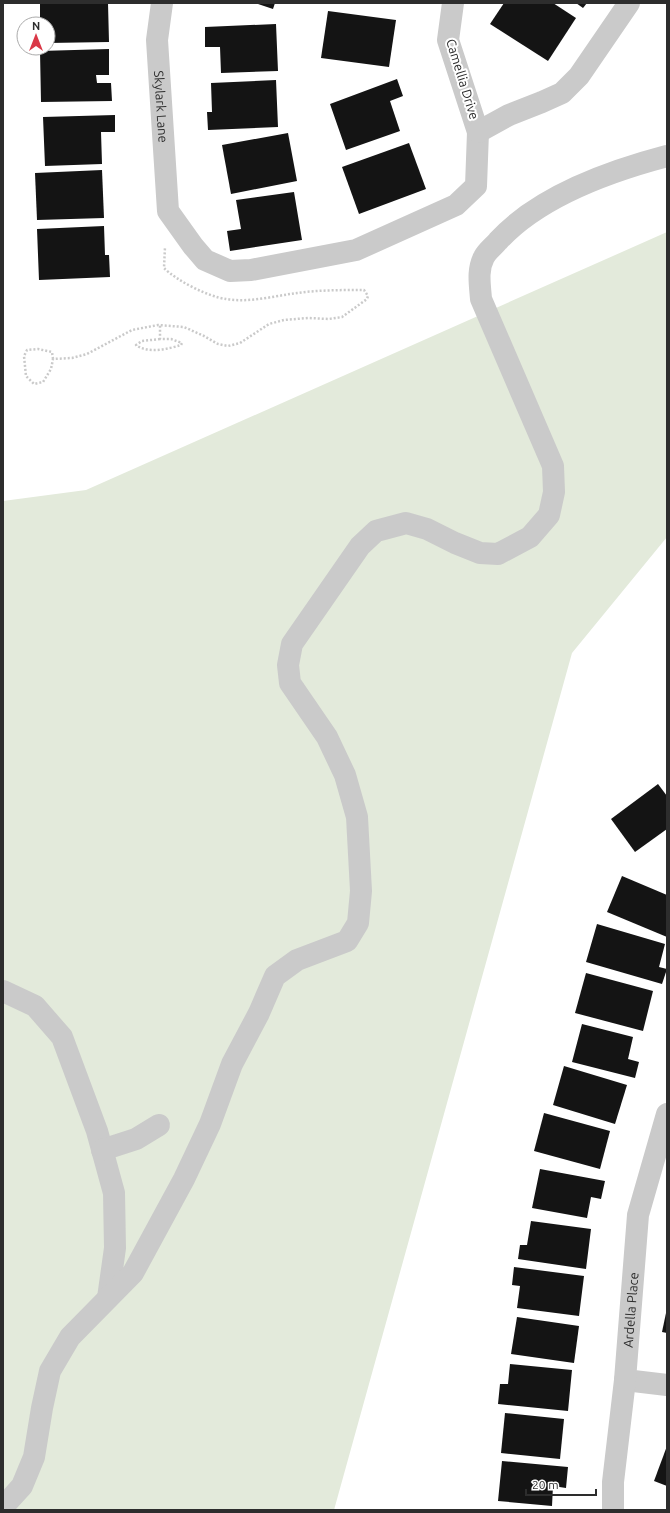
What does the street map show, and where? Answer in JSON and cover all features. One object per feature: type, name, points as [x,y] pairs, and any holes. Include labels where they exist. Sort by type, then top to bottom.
[{"type":"street","name":"Skylark Lane","points":[[162,3],[157,40],[168,211]]},
{"type":"street","name":"Camellia Drive","points":[[453,3],[448,40],[478,132]]},
{"type":"street","points":[[168,211],[205,260],[230,272],[251,270],[356,250],[456,205],[476,186],[478,132],[508,115],[562,93],[579,76],[629,3]]},
{"type":"street","points":[[3,1507],[22,1486],[34,1457],[50,1371],[70,1337],[133,1273],[184,1179],[210,1124],[232,1064],[259,1013],[275,976],[297,960],[347,941],[358,923],[361,891],[356,817],[345,775],[327,737],[290,683],[288,665],[292,644],[360,546],[376,531],[406,523],[427,529],[455,543],[480,553],[498,554],[530,537],[549,515],[554,492],[553,466],[481,299],[479,274],[484,256],[508,230],[556,196],[610,174],[667,156]]},
{"type":"street","points":[[3,991],[35,1006],[62,1037],[97,1131],[114,1193],[115,1248],[108,1298]]},
{"type":"street","name":"Ardella Place","points":[[613,1510],[613,1482],[625,1380],[638,1215],[667,1114]]},
{"type":"street","points":[[102,1150],[136,1138],[159,1125]]},
{"type":"street","points":[[625,1380],[667,1385]]},
{"type":"path","points":[[53,359],[72,358],[87,354],[132,330],[160,325],[184,327],[218,344],[228,346],[240,342],[269,324],[284,320],[308,318],[329,319],[342,317],[367,299],[368,296],[364,290],[299,293],[248,300],[227,300],[214,296],[173,277],[164,268],[163,258],[168,211]]},
{"type":"path","points":[[160,325],[160,339]]},
{"type":"path","points":[[160,339],[172,339],[182,342],[181,345],[167,349],[140,348],[136,345],[142,341],[160,339]]},
{"type":"path","points":[[38,349],[52,352],[53,359],[51,369],[43,382],[34,384],[26,376],[24,356],[27,350],[38,349]]},
{"type":"green space","points":[[667,232],[667,537],[572,653],[334,1510],[3,1510],[3,501],[86,490]]},
{"type":"building","points":[[40,3],[108,3],[109,42],[56,43],[56,16],[40,16]]},
{"type":"building","points":[[255,3],[275,3],[273,9]]},
{"type":"building","points":[[504,3],[553,3],[576,18],[548,61],[490,24]]},
{"type":"building","points":[[576,3],[587,3],[583,8]]},
{"type":"building","points":[[328,11],[396,20],[389,67],[321,58]]},
{"type":"building","points":[[276,24],[278,71],[221,73],[220,47],[205,47],[205,27]]},
{"type":"building","points":[[109,49],[109,75],[96,75],[97,83],[111,83],[112,101],[41,102],[40,56],[56,56],[56,51]]},
{"type":"building","points":[[397,79],[403,96],[390,101],[400,131],[346,150],[330,104]]},
{"type":"building","points":[[276,80],[278,127],[208,130],[207,112],[212,112],[211,83]]},
{"type":"building","points":[[115,115],[115,132],[101,132],[102,164],[45,166],[43,117]]},
{"type":"building","points":[[288,133],[297,181],[231,194],[222,145]]},
{"type":"building","points":[[409,143],[426,189],[359,214],[342,167]]},
{"type":"building","points":[[102,170],[104,218],[37,220],[35,173]]},
{"type":"building","points":[[294,192],[302,240],[230,251],[227,231],[241,229],[236,200]]},
{"type":"building","points":[[104,226],[105,255],[109,255],[110,277],[39,280],[37,229]]},
{"type":"building","points":[[658,784],[667,796],[667,829],[635,852],[611,819]]},
{"type":"building","points":[[622,876],[667,895],[667,937],[607,912]]},
{"type":"building","points":[[597,924],[665,944],[659,967],[667,969],[662,984],[586,962]]},
{"type":"building","points":[[586,973],[653,991],[643,1031],[575,1013]]},
{"type":"building","points":[[582,1024],[633,1037],[628,1059],[639,1062],[635,1078],[572,1062]]},
{"type":"building","points":[[564,1066],[627,1085],[615,1124],[553,1105]]},
{"type":"building","points":[[544,1113],[610,1131],[600,1169],[534,1151]]},
{"type":"building","points":[[540,1169],[605,1181],[601,1199],[591,1197],[587,1218],[532,1208]]},
{"type":"building","points":[[531,1221],[591,1229],[586,1269],[518,1259],[520,1245],[527,1245]]},
{"type":"building","points":[[514,1267],[584,1276],[579,1316],[517,1308],[520,1286],[512,1285]]},
{"type":"building","points":[[667,1313],[667,1333],[662,1332]]},
{"type":"building","points":[[517,1317],[579,1326],[574,1363],[511,1354]]},
{"type":"building","points":[[510,1364],[572,1370],[568,1411],[498,1404],[500,1384],[508,1384]]},
{"type":"building","points":[[505,1413],[564,1419],[560,1459],[501,1453]]},
{"type":"building","points":[[667,1446],[667,1486],[654,1481]]},
{"type":"building","points":[[502,1461],[568,1467],[566,1488],[553,1486],[552,1506],[498,1501]]}]
